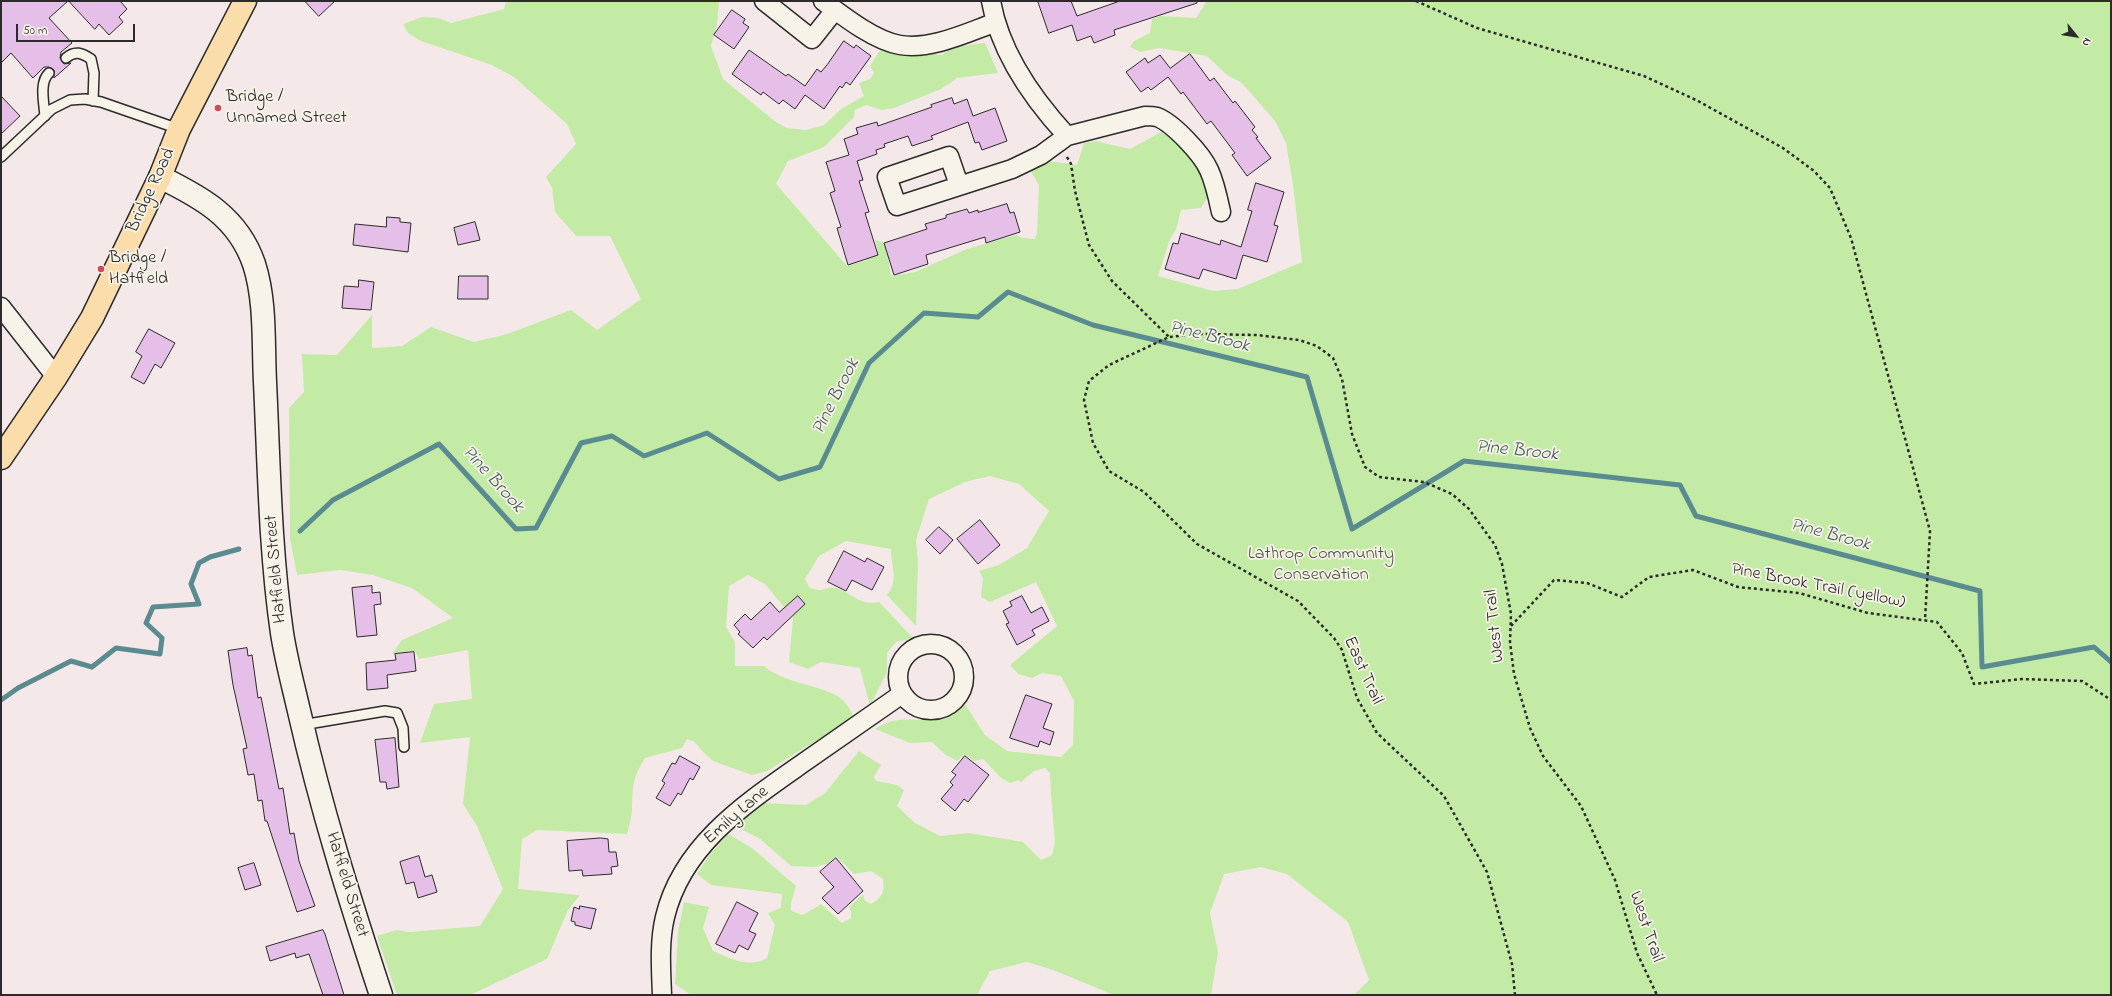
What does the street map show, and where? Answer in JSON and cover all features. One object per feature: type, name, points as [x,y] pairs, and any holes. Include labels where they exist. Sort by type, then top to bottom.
[{"type":"main road","name":"Bridge Road","points":[[1,458],[56,377],[92,318],[160,177],[180,129],[245,1]]},
{"type":"street","points":[[764,1],[812,39],[829,5],[871,32],[899,45],[911,45],[937,41],[994,23]]},
{"type":"street","points":[[991,1],[994,23],[1023,80],[1066,144]]},
{"type":"street","points":[[959,185],[1012,169],[1066,144],[1145,116],[1156,116],[1172,127],[1201,156],[1209,168],[1221,212]]},
{"type":"street","name":"Hatfield Street","points":[[160,177],[192,193],[224,215],[244,241],[254,263],[261,303],[273,535],[282,634],[302,725],[330,838],[381,995]]},
{"type":"street","points":[[1,307],[56,377]]},
{"type":"street","name":"Emily Lane","points":[[662,995],[661,943],[665,917],[679,877],[694,855],[711,835],[751,801],[902,694]]},
{"type":"lane","points":[[66,58],[74,53],[83,54],[91,59],[94,73],[93,101]]},
{"type":"lane","points":[[45,116],[43,88],[46,75],[49,73]]},
{"type":"lane","points":[[1,157],[52,109],[70,100],[85,99],[93,101],[180,129]]},
{"type":"lane","points":[[302,725],[384,711],[397,713],[403,728],[404,747]]},
{"type":"path","points":[[1416,1],[1477,28],[1644,76],[1658,82],[1698,101],[1783,148],[1814,171],[1830,188],[1851,238],[1930,531],[1925,620]]},
{"type":"path","points":[[1066,144],[1075,191],[1089,245],[1112,281],[1169,337]]},
{"type":"path","name":"West Trail","points":[[1169,337],[1200,334],[1257,335],[1299,340],[1317,346],[1332,358],[1342,379],[1352,434],[1365,467],[1379,477],[1424,482],[1452,494],[1469,509],[1495,545],[1502,564],[1511,614],[1510,642],[1514,674],[1530,728],[1543,756],[1581,806],[1615,880],[1637,953],[1657,995]]},
{"type":"path","name":"East Trail","points":[[1169,337],[1109,366],[1089,381],[1084,400],[1093,443],[1105,466],[1109,471],[1144,492],[1197,544],[1298,601],[1334,638],[1342,650],[1357,698],[1377,733],[1444,796],[1487,872],[1512,964],[1515,995]]},
{"type":"path","name":"Pine Brook Trail (yellow)","points":[[1510,627],[1554,580],[1587,583],[1622,597],[1649,577],[1693,570],[1738,586],[1799,593],[1868,613],[1937,622],[1962,653],[1974,684],[2022,679],[2082,681],[2111,700]]},
{"type":"green space","name":"Lathrop Community Conservation","points":[[506,1],[719,1],[717,24],[711,46],[723,79],[776,122],[787,128],[806,130],[824,125],[841,109],[864,96],[859,83],[870,79],[874,73],[870,66],[883,47],[929,48],[938,55],[942,55],[952,47],[985,43],[998,73],[957,78],[941,89],[894,108],[882,110],[866,105],[855,110],[854,117],[824,147],[788,161],[776,184],[847,266],[867,260],[866,256],[878,252],[875,240],[886,243],[891,276],[915,272],[967,249],[1016,235],[1023,238],[1035,239],[1037,233],[1039,185],[1030,170],[1048,161],[1077,165],[1084,143],[1095,141],[1130,149],[1161,132],[1178,141],[1201,167],[1209,195],[1201,208],[1181,210],[1176,230],[1170,239],[1158,276],[1213,291],[1238,289],[1302,262],[1293,185],[1286,143],[1275,121],[1242,83],[1227,75],[1207,56],[1159,48],[1140,52],[1130,47],[1134,41],[1150,33],[1152,19],[1161,16],[1196,18],[1207,1],[2111,1],[2111,995],[1354,995],[1369,980],[1348,922],[1287,874],[1261,867],[1224,874],[1210,913],[1218,952],[1211,995],[1114,995],[1053,970],[1027,962],[990,971],[977,995],[691,995],[675,984],[678,932],[684,902],[709,907],[703,928],[713,951],[726,957],[747,962],[760,961],[767,958],[775,925],[768,913],[781,908],[782,894],[711,885],[697,874],[711,853],[728,834],[752,848],[796,886],[791,903],[791,911],[803,915],[821,904],[842,923],[851,918],[851,911],[849,907],[863,894],[865,901],[871,904],[880,897],[884,888],[883,879],[871,871],[854,874],[836,856],[827,864],[814,867],[791,866],[760,839],[735,826],[764,803],[806,805],[825,793],[859,751],[881,765],[874,777],[876,781],[897,785],[904,790],[897,806],[915,823],[940,836],[969,833],[1023,842],[1041,860],[1052,855],[1055,842],[1050,773],[1045,768],[1034,771],[1021,782],[1019,780],[1010,783],[1001,778],[983,759],[974,761],[964,754],[957,761],[946,755],[932,742],[910,743],[875,729],[886,723],[898,720],[930,719],[941,717],[952,711],[963,701],[985,735],[1007,751],[1061,757],[1073,745],[1074,701],[1061,676],[1042,673],[1032,678],[1018,674],[1010,665],[1057,626],[1036,582],[990,602],[981,597],[983,578],[979,571],[999,565],[1027,548],[1049,511],[1019,484],[990,476],[965,482],[929,499],[916,540],[918,563],[916,626],[887,595],[891,590],[894,579],[891,549],[846,541],[819,556],[805,579],[809,587],[814,589],[821,590],[834,588],[865,602],[879,602],[913,638],[896,642],[887,653],[887,672],[870,706],[860,668],[821,662],[808,669],[789,662],[793,618],[765,584],[748,575],[729,586],[726,627],[735,642],[735,666],[764,666],[772,672],[791,680],[830,692],[844,701],[854,717],[767,771],[752,775],[713,761],[695,742],[687,739],[682,748],[645,758],[635,777],[632,815],[627,834],[537,830],[522,839],[518,889],[580,895],[568,910],[547,959],[470,995],[397,995],[377,936],[396,930],[410,932],[480,926],[503,889],[477,826],[463,804],[470,737],[420,743],[434,704],[472,699],[468,650],[419,659],[415,651],[392,654],[402,640],[453,618],[412,588],[373,575],[340,570],[297,575],[290,539],[289,408],[304,392],[302,354],[337,355],[372,315],[372,348],[402,346],[431,327],[474,342],[507,334],[571,310],[597,330],[641,299],[610,236],[576,236],[555,212],[552,188],[546,177],[576,144],[567,124],[514,77],[492,65],[421,41],[408,33],[403,24],[422,17],[439,18],[451,23],[504,9]]},
{"type":"building","points":[[1,1],[68,1],[49,18],[72,43],[61,52],[60,58],[64,64],[71,63],[54,78],[54,70],[49,67],[44,67],[33,78],[11,53],[1,63]]},
{"type":"building","points":[[69,1],[120,1],[127,9],[119,17],[123,22],[109,35],[99,24],[95,29]]},
{"type":"building","points":[[305,1],[335,1],[319,16]]},
{"type":"building","points":[[1038,1],[1071,1],[1077,16],[1120,1],[1197,1],[1197,3],[1114,30],[1115,35],[1094,43],[1091,36],[1077,41],[1072,25],[1049,33]]},
{"type":"building","points":[[732,10],[745,19],[743,23],[749,27],[734,49],[714,35]]},
{"type":"building","points":[[844,41],[854,48],[856,45],[871,56],[850,85],[846,82],[842,88],[840,86],[824,109],[805,95],[795,109],[783,100],[779,104],[763,92],[761,95],[732,74],[749,50],[786,76],[788,74],[805,86],[817,69],[821,72]]},
{"type":"building","points":[[1190,54],[1210,81],[1214,78],[1233,103],[1235,101],[1255,127],[1252,130],[1258,137],[1256,138],[1271,158],[1247,176],[1232,155],[1235,153],[1211,121],[1207,124],[1183,92],[1181,94],[1168,77],[1151,90],[1148,87],[1141,92],[1126,72],[1145,58],[1148,63],[1160,55],[1170,68]]},
{"type":"building","points":[[1,96],[20,116],[1,134]]},
{"type":"building","points":[[952,98],[954,104],[967,99],[973,116],[995,108],[1007,141],[982,150],[979,142],[975,143],[968,122],[931,136],[933,139],[912,146],[908,136],[884,144],[885,147],[876,150],[877,154],[857,161],[863,180],[859,181],[869,212],[865,213],[878,255],[848,265],[837,228],[841,227],[830,193],[835,191],[826,162],[849,155],[844,139],[858,134],[856,128],[877,122],[878,126],[932,107],[931,105]]},
{"type":"building","points":[[1256,183],[1284,192],[1274,225],[1278,226],[1267,262],[1243,255],[1236,279],[1203,269],[1199,279],[1165,269],[1173,243],[1178,244],[1181,233],[1220,245],[1221,240],[1241,247],[1252,211],[1248,210]]},
{"type":"building","points":[[1007,204],[1010,213],[1014,212],[1020,232],[986,243],[985,237],[926,255],[928,264],[894,275],[884,243],[927,229],[925,224],[946,218],[946,215],[967,209],[969,213],[978,210],[978,212]]},
{"type":"building","points":[[387,217],[400,218],[400,222],[411,223],[408,252],[353,245],[355,224],[386,227]]},
{"type":"building","points":[[475,222],[480,240],[458,245],[454,228]]},
{"type":"building","points":[[459,276],[488,276],[488,299],[458,299]]},
{"type":"building","points":[[359,280],[374,282],[371,310],[342,308],[344,286],[358,287]]},
{"type":"building","points":[[149,329],[175,343],[161,368],[155,364],[144,384],[131,377],[142,356],[136,352]]},
{"type":"building","points":[[980,520],[1000,545],[978,564],[957,539]]},
{"type":"building","points":[[939,527],[953,540],[940,554],[926,540]]},
{"type":"building","points":[[844,551],[865,562],[867,558],[884,567],[872,590],[852,580],[846,591],[828,582]]},
{"type":"building","points":[[372,586],[372,593],[380,592],[381,604],[374,605],[377,635],[357,637],[352,588]]},
{"type":"building","points":[[798,596],[805,604],[767,640],[764,637],[753,648],[738,634],[740,632],[734,625],[745,614],[751,620],[770,602],[779,612]]},
{"type":"building","points":[[1022,596],[1031,613],[1042,607],[1049,621],[1032,630],[1035,635],[1017,645],[1006,624],[1009,623],[1003,611],[1012,606],[1010,602]]},
{"type":"building","points":[[247,648],[248,656],[252,655],[258,698],[261,697],[279,789],[283,788],[290,834],[294,833],[299,861],[315,906],[297,912],[267,821],[265,821],[262,800],[258,801],[254,774],[248,775],[243,749],[247,748],[233,685],[228,651]]},
{"type":"building","points":[[414,652],[416,671],[387,675],[388,688],[367,690],[366,663],[396,660],[395,654]]},
{"type":"building","points":[[1026,695],[1052,704],[1043,728],[1054,732],[1050,745],[1040,741],[1038,747],[1010,738]]},
{"type":"building","points":[[395,738],[399,787],[387,789],[386,782],[380,782],[375,740]]},
{"type":"building","points":[[680,756],[700,767],[693,780],[690,778],[681,795],[678,793],[670,806],[656,798],[665,783],[662,781],[672,763],[675,764]]},
{"type":"building","points":[[965,756],[989,775],[968,802],[964,799],[955,811],[941,799],[953,785],[950,782],[956,775],[952,772]]},
{"type":"building","points":[[601,838],[608,839],[609,852],[616,852],[618,866],[611,867],[612,874],[583,876],[582,870],[569,871],[567,841]]},
{"type":"building","points":[[419,856],[425,877],[432,875],[437,892],[418,898],[414,882],[406,884],[400,862]]},
{"type":"building","points":[[836,858],[863,891],[838,914],[822,898],[834,887],[820,872]]},
{"type":"building","points":[[254,863],[261,885],[245,890],[238,868]]},
{"type":"building","points":[[737,902],[758,913],[749,931],[756,934],[748,950],[739,945],[735,953],[716,944]]},
{"type":"building","points":[[580,906],[596,909],[591,929],[575,925],[575,922],[571,921],[574,907],[579,909]]},
{"type":"building","points":[[323,930],[344,995],[323,995],[309,954],[296,958],[295,953],[270,961],[266,947]]},
{"type":"waterway","name":"Pine Brook","points":[[300,531],[333,500],[439,444],[516,529],[536,528],[581,443],[612,436],[644,456],[707,433],[779,479],[820,467],[869,363],[924,313],[978,317],[1008,292],[1093,325],[1307,377],[1352,529],[1464,461],[1680,485],[1696,516],[1980,591],[1982,667],[2094,647],[2111,662]]},
{"type":"waterway","name":"Pine Brook","points":[[1,700],[18,688],[71,661],[92,667],[116,648],[160,654],[162,638],[146,623],[153,607],[199,604],[191,584],[199,563],[210,557],[239,549]]},
{"type":"place","name":"Bridge / Unnamed Street","points":[[218,108]]},
{"type":"place","name":"Bridge / Hatfield","points":[[101,269]]}]
